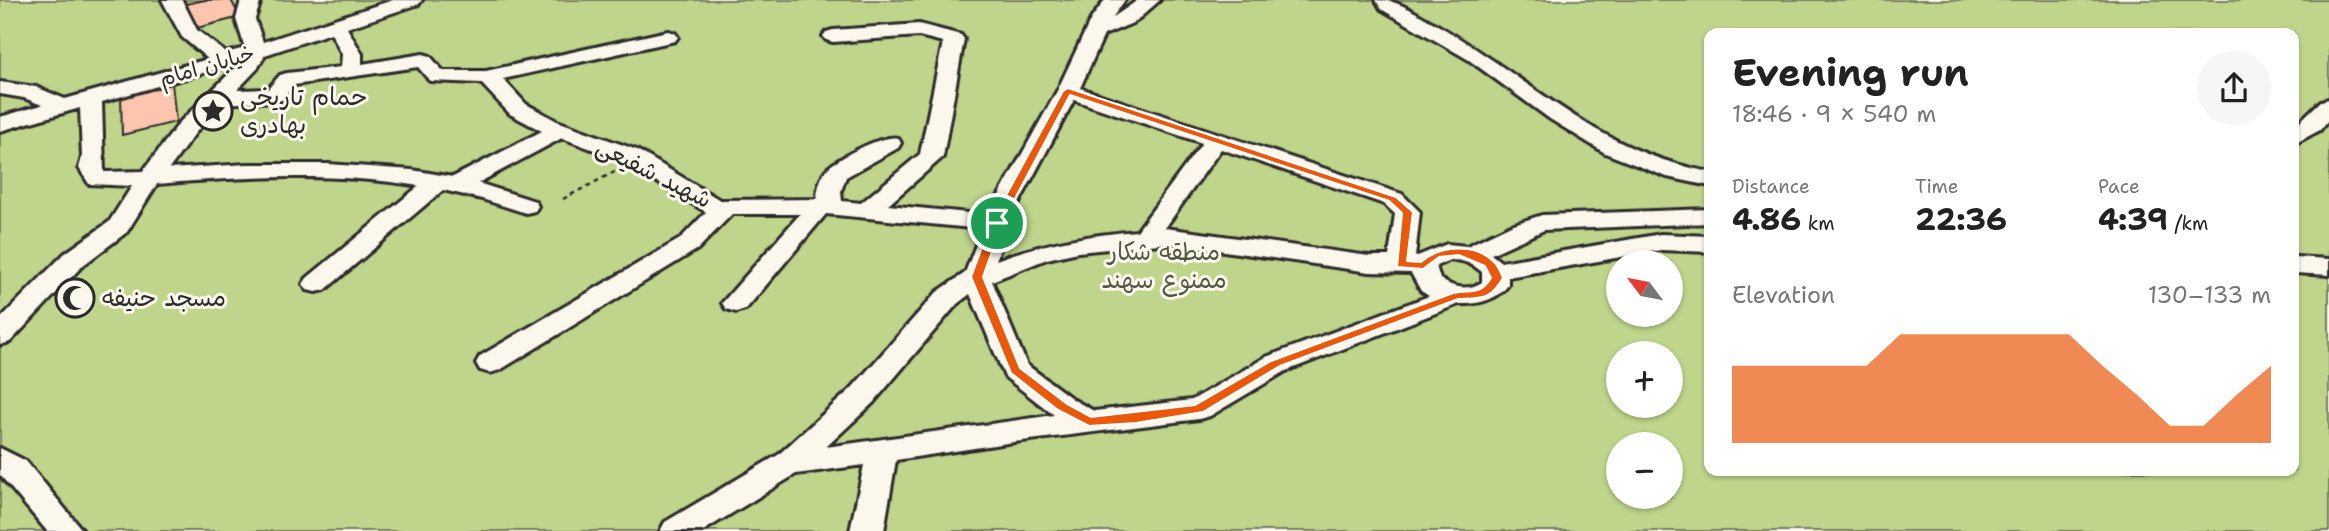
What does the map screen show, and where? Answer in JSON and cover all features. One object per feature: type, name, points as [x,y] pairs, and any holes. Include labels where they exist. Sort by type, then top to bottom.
[{"type":"street","points":[[172,0],[189,33],[223,61]]},
{"type":"street","points":[[0,336],[73,260],[118,227],[151,176],[188,127],[250,65],[257,51],[248,35],[246,18],[245,9],[251,0]]},
{"type":"street","name":"خیابان امام","points":[[0,124],[257,51],[412,0]]},
{"type":"street","points":[[1089,422],[1063,407],[1015,370],[977,277],[997,223],[1068,91],[1101,19],[1115,0]]},
{"type":"street","points":[[1097,31],[1128,18],[1150,0]]},
{"type":"street","points":[[1386,0],[1388,5],[1475,56],[1562,120],[1614,150],[1656,166],[1704,178]]},
{"type":"street","points":[[336,25],[352,54],[351,72]]},
{"type":"street","points":[[833,36],[919,30],[954,38],[930,157],[866,211]]},
{"type":"street","points":[[217,98],[274,95],[288,79],[423,60],[437,76],[486,77],[668,37]]},
{"type":"street","name":"شهید شفیعی","points":[[486,77],[495,83],[517,109],[561,130],[637,160],[715,207],[825,207],[997,223]]},
{"type":"street","points":[[0,88],[28,92],[64,106]]},
{"type":"street","points":[[677,531],[789,463],[862,396],[947,298],[977,277],[1039,253],[1078,244],[1146,236],[1169,236],[1368,264],[1412,265],[1447,252],[1471,254],[1490,264],[1495,271],[1495,285],[1489,290],[1469,296],[1434,287],[1412,265],[1408,212],[1393,199],[1068,91]]},
{"type":"street","points":[[91,99],[94,157],[90,172],[97,179],[322,170],[445,184],[498,194],[526,206]]},
{"type":"street","points":[[2299,134],[2312,125],[2329,106]]},
{"type":"street","points":[[316,284],[445,184],[561,130]]},
{"type":"street","points":[[1146,236],[1215,141]]},
{"type":"street","points":[[736,303],[825,207],[836,173],[890,143]]},
{"type":"street","points":[[490,363],[689,244],[726,206]]},
{"type":"street","points":[[1471,254],[1520,230],[1542,223],[1704,216]]},
{"type":"street","points":[[1495,271],[1661,243],[1704,244]]},
{"type":"street","points":[[2299,265],[2329,267]]},
{"type":"street","points":[[789,463],[882,453],[1004,430],[1136,418],[1199,409],[1276,363],[1457,295]]},
{"type":"street","points":[[867,531],[882,453]]},
{"type":"street","points":[[0,459],[15,469],[66,531]]},
{"type":"path","points":[[563,199],[637,160]]},
{"type":"green space","name":"منطقه شکار ممنوع سهند","points":[[0,0],[2329,0],[2329,531],[0,531]]},
{"type":"building","points":[[205,0],[231,0],[240,17],[197,28],[186,4]]},
{"type":"building","points":[[172,83],[176,122],[122,135],[121,95]]},
{"type":"place","name":"حمام تاریخی بهادری","points":[[213,111]]},
{"type":"place","name":"مسجد حنیفه","points":[[75,298]]},
{"type":"route","points":[[1068,91],[1393,199],[1408,212],[1401,265],[1423,265],[1436,254],[1459,252],[1471,254],[1490,264],[1497,278],[1495,285],[1480,294],[1457,295],[1276,363],[1199,409],[1089,422],[1063,407],[1015,370],[977,277],[997,223],[1068,91]]}]
